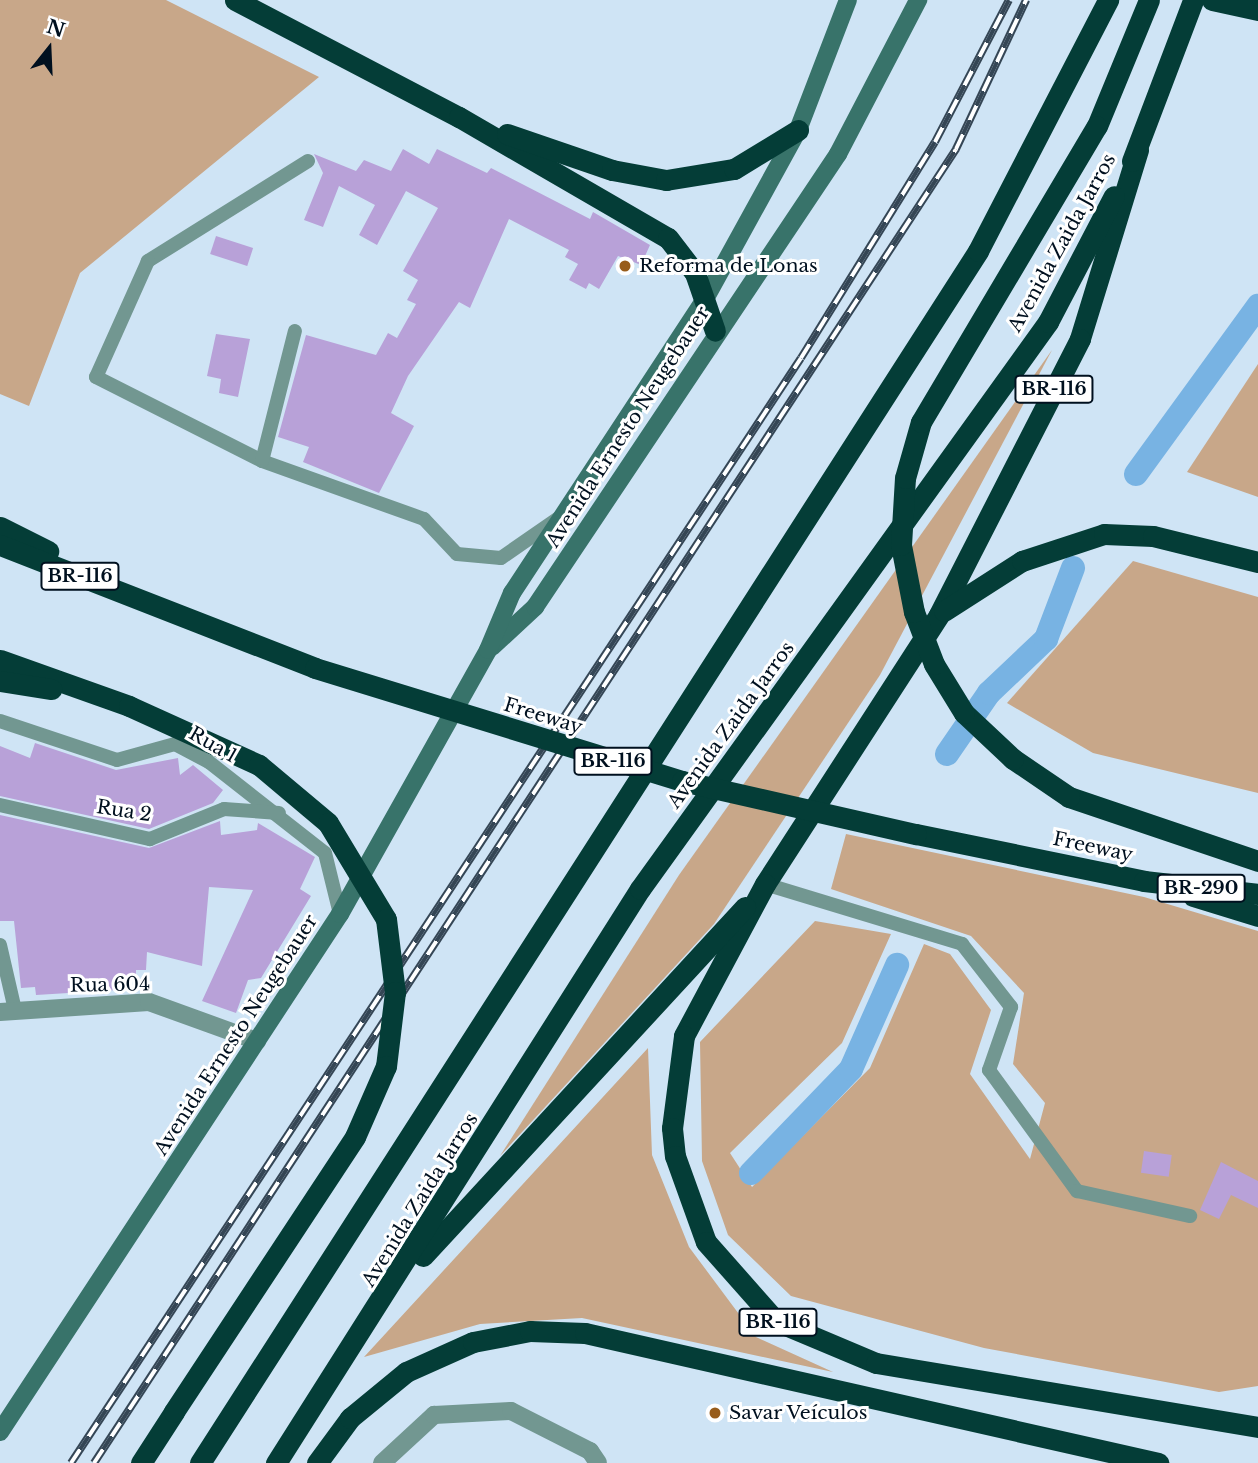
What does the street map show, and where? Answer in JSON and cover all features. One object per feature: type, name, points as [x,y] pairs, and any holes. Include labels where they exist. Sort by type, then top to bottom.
[{"type":"highway","points":[[234,0],[459,117],[668,238],[695,273],[715,331]]},
{"type":"highway","name":"Avenida Zaida Jarros","points":[[200,1463],[978,251],[1108,0]]},
{"type":"highway","points":[[1149,0],[1097,126],[921,422],[905,478],[901,545],[914,612],[934,664],[964,713],[1013,759],[1069,797],[1258,861]]},
{"type":"highway","name":"Avenida Zaida Jarros","points":[[276,1463],[387,1295],[640,889],[1048,322],[1138,150],[1194,0]]},
{"type":"highway","points":[[1212,0],[1258,9]]},
{"type":"highway","points":[[459,117],[612,170],[666,180],[734,169],[798,131]]},
{"type":"highway","name":"BR-116","points":[[1138,150],[1080,339],[939,615],[765,884],[684,1036],[672,1128],[675,1156],[706,1242],[776,1321],[876,1363],[1258,1427]]},
{"type":"highway","points":[[0,527],[159,607]]},
{"type":"highway","points":[[939,615],[1021,561],[1104,534],[1153,536],[1258,562]]},
{"type":"highway","name":"Freeway","points":[[0,545],[315,668],[682,781],[916,834],[1144,881],[1258,894]]},
{"type":"highway","points":[[0,660],[129,706],[259,765],[328,823],[386,919],[395,992],[386,1066],[355,1137],[141,1463]]},
{"type":"highway","points":[[0,681],[95,696]]},
{"type":"highway","name":"BR-116","points":[[1144,881],[1258,916]]},
{"type":"highway","points":[[387,1295],[765,884]]},
{"type":"highway","points":[[317,1463],[350,1418],[406,1372],[473,1342],[530,1331],[585,1333],[1157,1463]]},
{"type":"main road","name":"Avenida Ernesto Neugebauer","points":[[0,1432],[340,914],[488,650],[512,593],[704,301],[798,131],[848,0]]},
{"type":"main road","name":"Avenida Ernesto Neugebauer","points":[[488,650],[535,607],[715,331],[838,154],[918,0]]},
{"type":"street","name":"Rua 604","points":[[8,1011],[149,1002],[257,1041]]},
{"type":"street","points":[[382,1463],[434,1415],[511,1411],[590,1451],[598,1463]]},
{"type":"lane","points":[[308,161],[148,261],[96,377],[262,461],[424,519],[457,554],[501,558],[564,514]]},
{"type":"lane","points":[[262,461],[295,331]]},
{"type":"lane","name":"Rua 1","points":[[0,721],[117,760],[175,744],[280,813],[325,853],[340,914]]},
{"type":"lane","name":"Rua 2","points":[[0,805],[150,839],[224,809],[280,813]]},
{"type":"lane","points":[[765,884],[962,944],[1011,1007],[989,1070],[1077,1191],[1190,1216]]},
{"type":"lane","points":[[0,945],[8,1011]]},
{"type":"shaded area","points":[[0,0],[166,0],[319,77],[80,273],[29,406],[0,394]]},
{"type":"shaded area","points":[[1052,350],[880,675],[714,924],[500,1156],[679,875]]},
{"type":"shaded area","points":[[1258,364],[1258,497],[1187,472]]},
{"type":"shaded area","points":[[1133,561],[1258,597],[1258,793],[1093,753],[1007,703]]},
{"type":"shaded area","points":[[846,834],[1144,897],[1258,931],[1258,1386],[1219,1392],[984,1348],[791,1296],[728,1235],[702,1161],[700,1042],[815,921],[891,934],[842,1043],[730,1153],[752,1187],[870,1068],[924,944],[950,954],[991,1010],[970,1074],[1030,1159],[1045,1103],[1013,1064],[1024,993],[971,936],[831,889]]},
{"type":"shaded area","points":[[648,1048],[652,1155],[689,1247],[756,1337],[833,1372],[582,1318],[480,1324],[364,1357]]},
{"type":"building","points":[[403,149],[429,164],[437,149],[487,173],[491,168],[590,219],[593,212],[650,245],[641,265],[618,256],[599,289],[589,283],[586,289],[569,280],[578,264],[565,257],[569,250],[509,219],[470,308],[459,302],[408,376],[391,413],[414,426],[379,493],[303,462],[309,447],[278,437],[306,335],[376,355],[388,333],[397,338],[416,304],[407,300],[418,280],[403,271],[438,208],[406,191],[377,245],[359,235],[375,205],[339,186],[323,227],[304,220],[323,173],[314,154],[356,171],[364,160],[391,171]]},
{"type":"building","points":[[216,236],[253,248],[247,266],[210,254]]},
{"type":"building","points":[[216,334],[250,339],[238,397],[219,393],[221,379],[207,376]]},
{"type":"building","points":[[35,743],[116,770],[178,758],[180,775],[193,765],[223,790],[213,803],[149,829],[0,796],[0,746],[30,758]]},
{"type":"building","points":[[0,815],[149,848],[220,821],[221,835],[257,830],[258,823],[315,857],[300,889],[311,896],[261,978],[248,980],[236,1013],[202,1001],[253,890],[209,887],[202,966],[147,952],[146,970],[136,970],[136,980],[117,979],[117,990],[36,995],[35,987],[21,988],[14,921],[0,921]]},
{"type":"building","points":[[1144,1151],[1172,1155],[1169,1177],[1141,1173]]},
{"type":"building","points":[[1221,1162],[1258,1181],[1258,1208],[1231,1195],[1219,1219],[1200,1210]]},
{"type":"waterway","points":[[1136,474],[1258,306]]},
{"type":"waterway","points":[[947,754],[989,693],[1046,639],[1073,568]]},
{"type":"waterway","points":[[751,1173],[851,1069],[897,965]]},
{"type":"railway","points":[[71,1463],[801,358],[935,142],[1009,0]]},
{"type":"railway","points":[[94,1463],[956,149],[1026,0]]},
{"type":"place","name":"Reforma de Lonas","points":[[625,266]]},
{"type":"place","name":"Savar Veículos","points":[[715,1413]]}]
